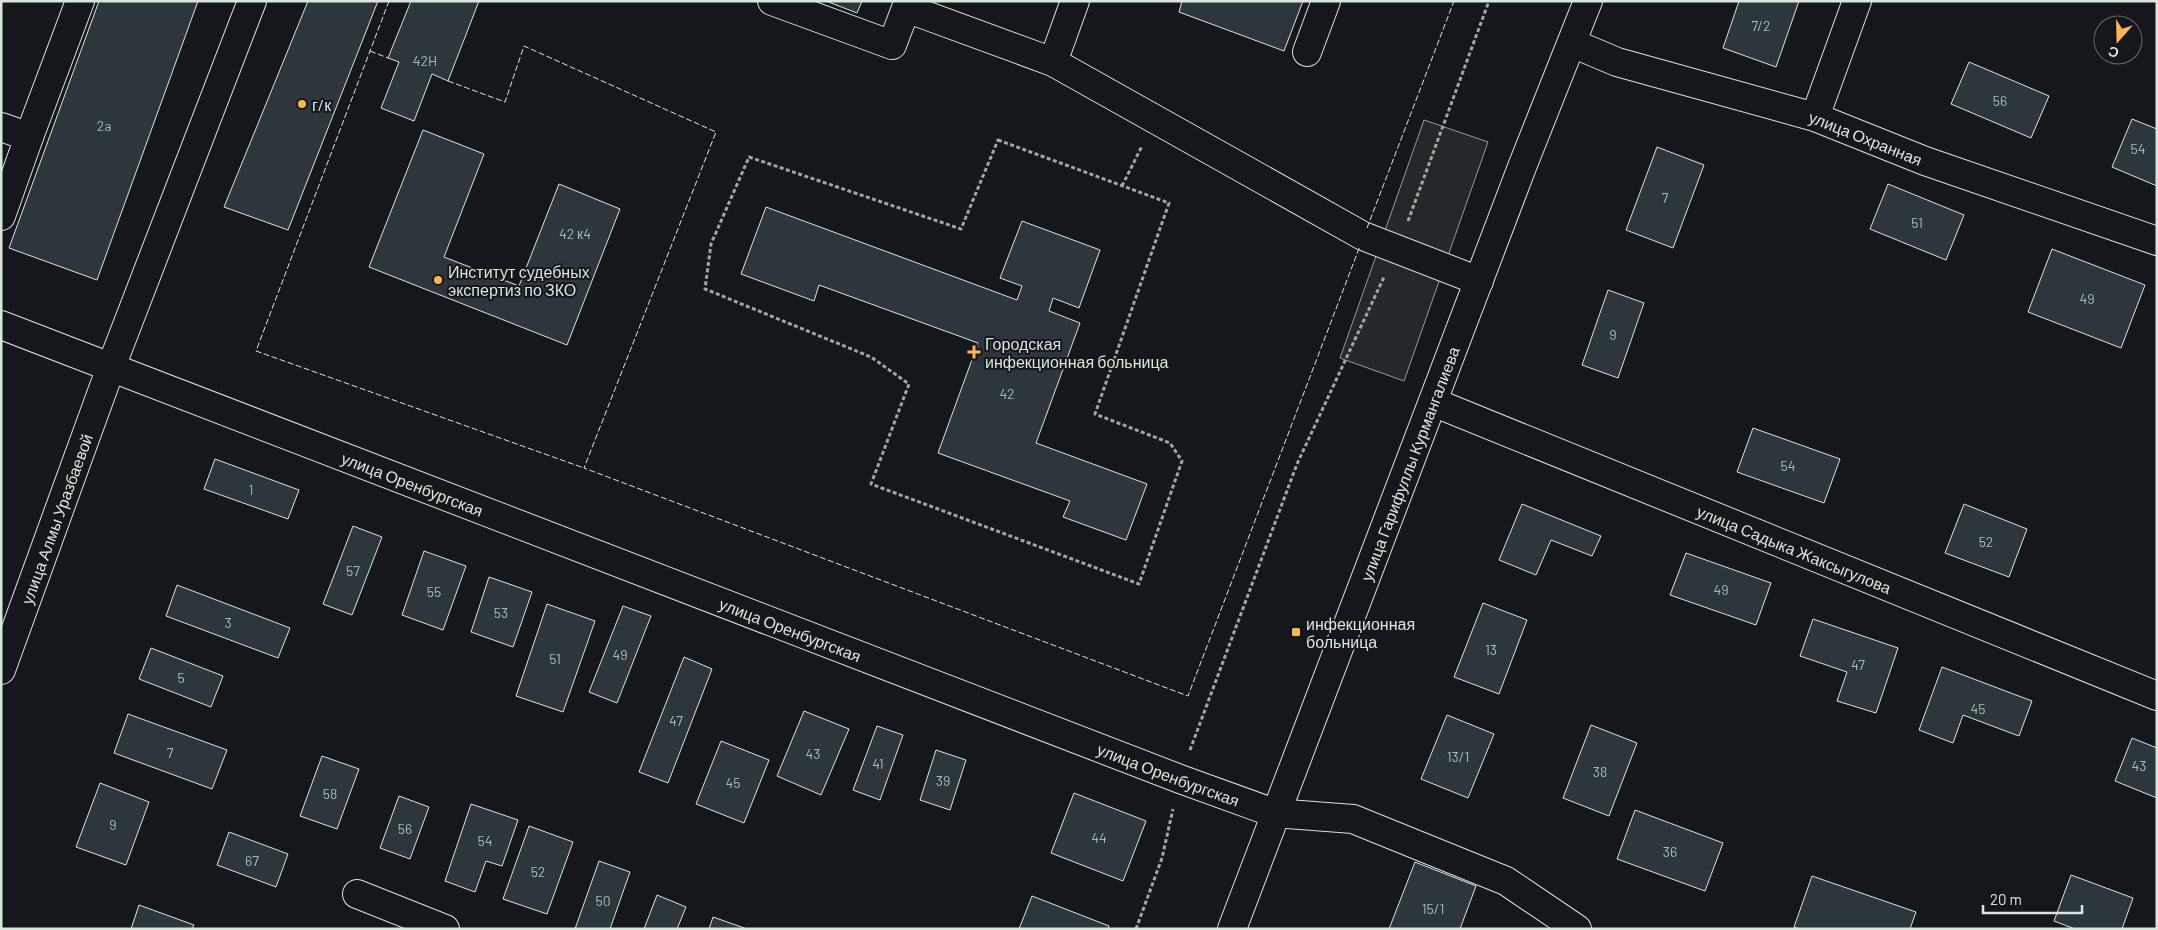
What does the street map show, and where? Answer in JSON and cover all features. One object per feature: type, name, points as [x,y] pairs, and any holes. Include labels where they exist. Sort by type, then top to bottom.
[{"type":"street","points":[[1,216],[80,1]]},
{"type":"street","name":"улица Алмы Уразбаевой","points":[[1,670],[110,366],[252,1]]},
{"type":"street","points":[[772,1],[892,45],[906,8],[1053,62],[1364,236],[1479,281]]},
{"type":"street","points":[[1053,62],[1075,1]]},
{"type":"street","points":[[1307,52],[1326,1]]},
{"type":"street","name":"улица Гарифуллы Курмангалиева","points":[[1232,929],[1274,813],[1588,1]]},
{"type":"street","points":[[1815,117],[1857,1]]},
{"type":"street","name":"улица Охранная","points":[[1572,44],[1617,62],[1815,117],[1925,161],[2157,241]]},
{"type":"street","points":[[1,127],[29,137]]},
{"type":"street","name":"улица Оренбургская","points":[[1,325],[1180,779],[1274,813],[1353,819],[1506,881],[1577,929]]},
{"type":"street","name":"улица Садыка Жаксыгулова","points":[[1433,402],[2157,696]]},
{"type":"street","points":[[357,894],[445,929]]},
{"type":"path","points":[[1136,929],[1162,858],[1180,779],[1297,464],[1397,250],[1489,1]]},
{"type":"path","points":[[1122,186],[1155,120]]},
{"type":"path","points":[[998,140],[1122,186],[1170,203],[1095,414],[1170,443],[1182,461],[1139,584],[871,484],[909,384],[871,357],[705,289],[711,244],[749,156],[961,229],[998,140]]},
{"type":"shaded area","points":[[1424,120],[1488,142],[1404,381],[1340,358]]},
{"type":"building","points":[[99,1],[198,1],[97,280],[9,248]]},
{"type":"building","name":"г/к","points":[[308,1],[378,1],[288,230],[224,207]]},
{"type":"building","points":[[411,1],[479,1],[448,81],[432,74],[414,121],[381,108],[399,62],[388,58]]},
{"type":"building","points":[[826,1],[862,1],[857,13]]},
{"type":"building","points":[[1182,1],[1303,1],[1284,51],[1179,12]]},
{"type":"building","points":[[1739,1],[1799,1],[1776,67],[1723,48]]},
{"type":"building","points":[[1969,62],[2049,96],[2031,138],[1951,104]]},
{"type":"building","points":[[2132,119],[2157,129],[2157,186],[2112,167]]},
{"type":"building","points":[[423,130],[484,154],[444,257],[519,286],[559,184],[620,209],[567,345],[369,267]]},
{"type":"building","points":[[1657,147],[1704,165],[1673,248],[1626,230]]},
{"type":"building","points":[[1888,184],[1964,215],[1946,260],[1870,229]]},
{"type":"building","points":[[766,207],[1017,300],[1022,286],[1000,278],[1022,221],[1100,250],[1079,308],[1053,298],[1049,311],[1080,323],[1036,443],[1147,484],[1126,540],[1063,517],[1070,501],[938,453],[978,343],[819,285],[814,301],[741,274]]},
{"type":"building","points":[[2052,249],[2145,285],[2121,348],[2028,312]]},
{"type":"building","points":[[1608,290],[1644,303],[1618,378],[1582,365]]},
{"type":"building","points":[[1753,428],[1840,459],[1824,503],[1737,472]]},
{"type":"building","points":[[215,459],[299,490],[288,519],[204,489]]},
{"type":"building","points":[[1522,504],[1601,536],[1592,556],[1551,540],[1536,575],[1499,560]]},
{"type":"building","points":[[1964,504],[2027,529],[2009,577],[1945,553]]},
{"type":"building","points":[[353,526],[382,537],[352,615],[323,604]]},
{"type":"building","points":[[424,551],[466,566],[443,630],[402,615]]},
{"type":"building","points":[[1686,553],[1771,583],[1756,625],[1670,595]]},
{"type":"building","points":[[489,577],[532,592],[513,647],[471,632]]},
{"type":"building","points":[[177,585],[290,628],[278,658],[166,616]]},
{"type":"building","points":[[1483,603],[1527,620],[1499,694],[1454,677]]},
{"type":"building","points":[[547,604],[595,621],[563,712],[516,696]]},
{"type":"building","points":[[623,606],[651,616],[617,703],[589,692]]},
{"type":"building","points":[[1813,619],[1898,648],[1876,713],[1837,701],[1847,672],[1800,656]]},
{"type":"building","points":[[151,648],[223,676],[211,707],[139,679]]},
{"type":"building","points":[[684,657],[712,669],[668,783],[639,772]]},
{"type":"building","points":[[1942,667],[2032,701],[2019,736],[1963,715],[1953,743],[1919,730]]},
{"type":"building","points":[[804,711],[849,729],[821,795],[777,776]]},
{"type":"building","points":[[128,714],[227,750],[212,789],[114,753]]},
{"type":"building","points":[[1447,715],[1494,734],[1468,798],[1421,779]]},
{"type":"building","points":[[1591,725],[1637,743],[1609,816],[1563,798]]},
{"type":"building","points":[[877,726],[903,735],[880,800],[853,790]]},
{"type":"building","points":[[2132,738],[2157,748],[2157,798],[2115,781]]},
{"type":"building","points":[[721,741],[769,760],[744,823],[696,804]]},
{"type":"building","points":[[936,750],[966,760],[950,810],[920,800]]},
{"type":"building","points":[[322,756],[359,769],[337,829],[300,816]]},
{"type":"building","points":[[100,783],[149,802],[126,865],[76,847]]},
{"type":"building","points":[[1074,793],[1146,821],[1123,881],[1051,853]]},
{"type":"building","points":[[399,796],[429,807],[410,859],[380,848]]},
{"type":"building","points":[[471,804],[518,820],[502,866],[486,861],[475,892],[445,881]]},
{"type":"building","points":[[1635,810],[1723,843],[1705,891],[1617,859]]},
{"type":"building","points":[[529,826],[573,842],[547,914],[503,899]]},
{"type":"building","points":[[229,832],[288,854],[276,887],[217,865]]},
{"type":"building","points":[[599,861],[630,872],[610,929],[575,929]]},
{"type":"building","points":[[1415,862],[1476,886],[1460,929],[1389,929]]},
{"type":"building","points":[[2071,875],[2133,898],[2122,929],[2075,929],[2054,921]]},
{"type":"building","points":[[1812,876],[1916,912],[1910,929],[1800,929],[1794,927]]},
{"type":"building","points":[[657,895],[686,907],[677,929],[644,929]]},
{"type":"building","points":[[1032,896],[1109,926],[1108,929],[1019,929]]},
{"type":"building","points":[[139,905],[194,925],[192,929],[131,929]]},
{"type":"building","points":[[713,917],[747,929],[709,929]]},
{"type":"fence","points":[[389,1],[256,351],[584,468]]},
{"type":"fence","points":[[1367,228],[1454,1]]},
{"type":"fence","points":[[448,81],[505,102],[524,46],[716,132],[584,468],[1188,696],[1360,246]]},
{"type":"fence","points":[[370,51],[388,58]]},
{"type":"place","name":"г/к","points":[[302,104]]},
{"type":"place","name":"Институт судебных экспертиз по ЗКО","points":[[438,280]]},
{"type":"place","name":"Городская инфекционная больница","points":[[974,352]]},
{"type":"place","name":"инфекционная больница","points":[[1296,632]]}]
